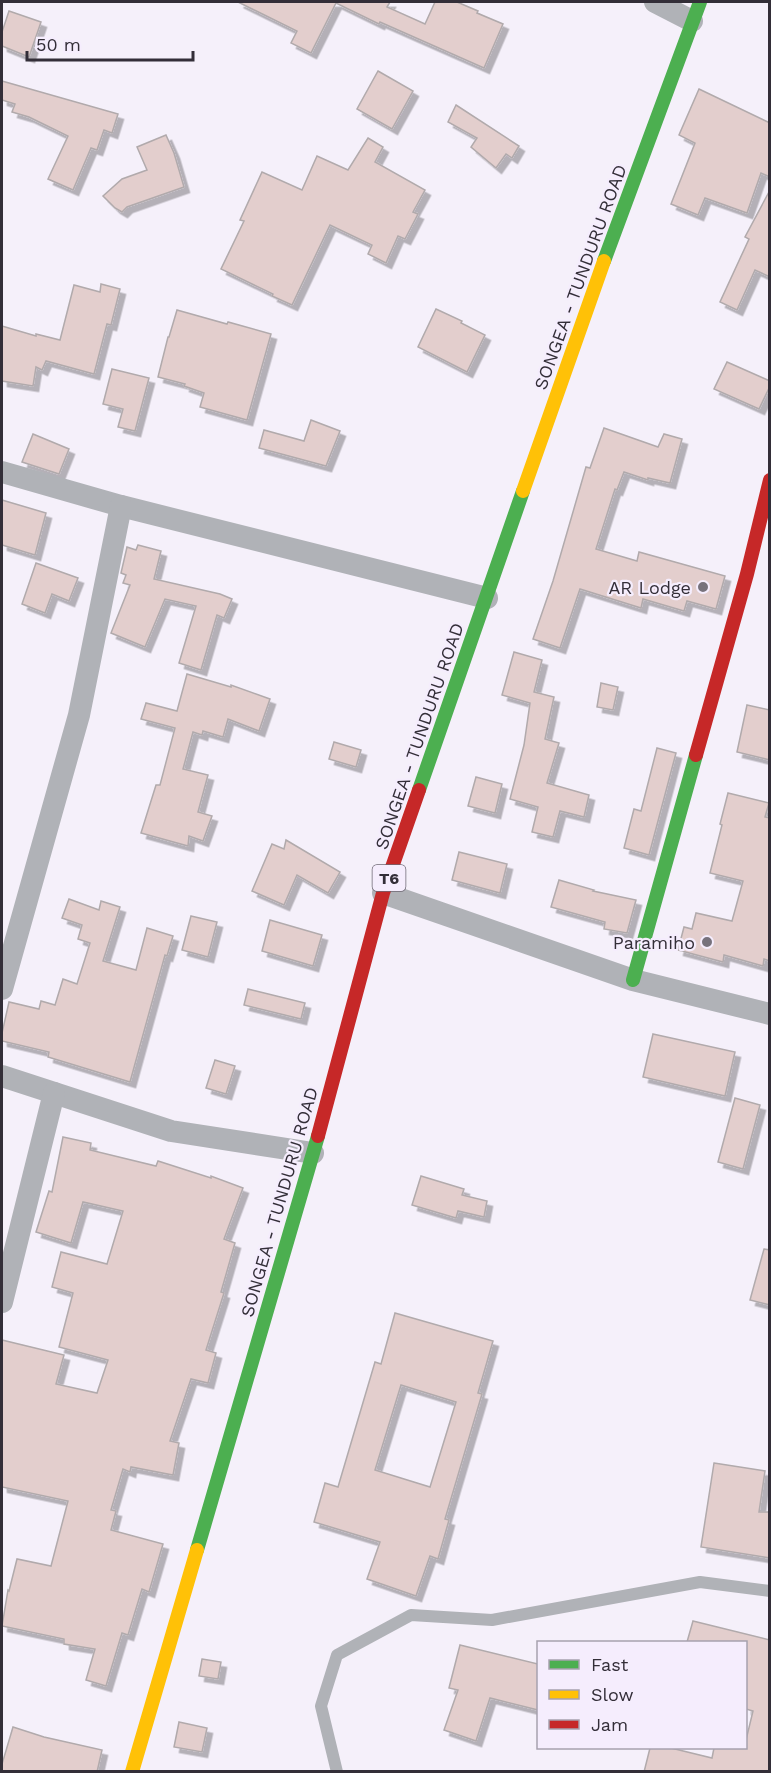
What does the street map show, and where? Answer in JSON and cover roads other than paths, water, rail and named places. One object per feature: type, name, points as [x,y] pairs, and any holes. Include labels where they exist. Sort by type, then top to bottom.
[{"type":"main road","name":"SONGEA - TUNDURU ROAD","points":[[132,1772],[313,1153],[383,893],[586,310],[696,11]]},
{"type":"main road","points":[[633,980],[747,574],[770,480]]},
{"type":"street","points":[[655,2],[696,11]]},
{"type":"street","points":[[2,472],[121,506],[487,598]]},
{"type":"street","points":[[2,989],[79,715],[121,506]]},
{"type":"street","points":[[383,893],[633,980],[770,1014]]},
{"type":"street","points":[[2,1076],[171,1131],[313,1153]]},
{"type":"street","points":[[2,1302],[54,1093]]},
{"type":"lane","points":[[337,1772],[321,1706],[337,1655],[411,1616],[492,1620],[700,1582],[770,1591]]},
{"type":"place","name":"AR Lodge","points":[[703,587]]},
{"type":"place","name":"Paramiho","points":[[707,942]]}]
